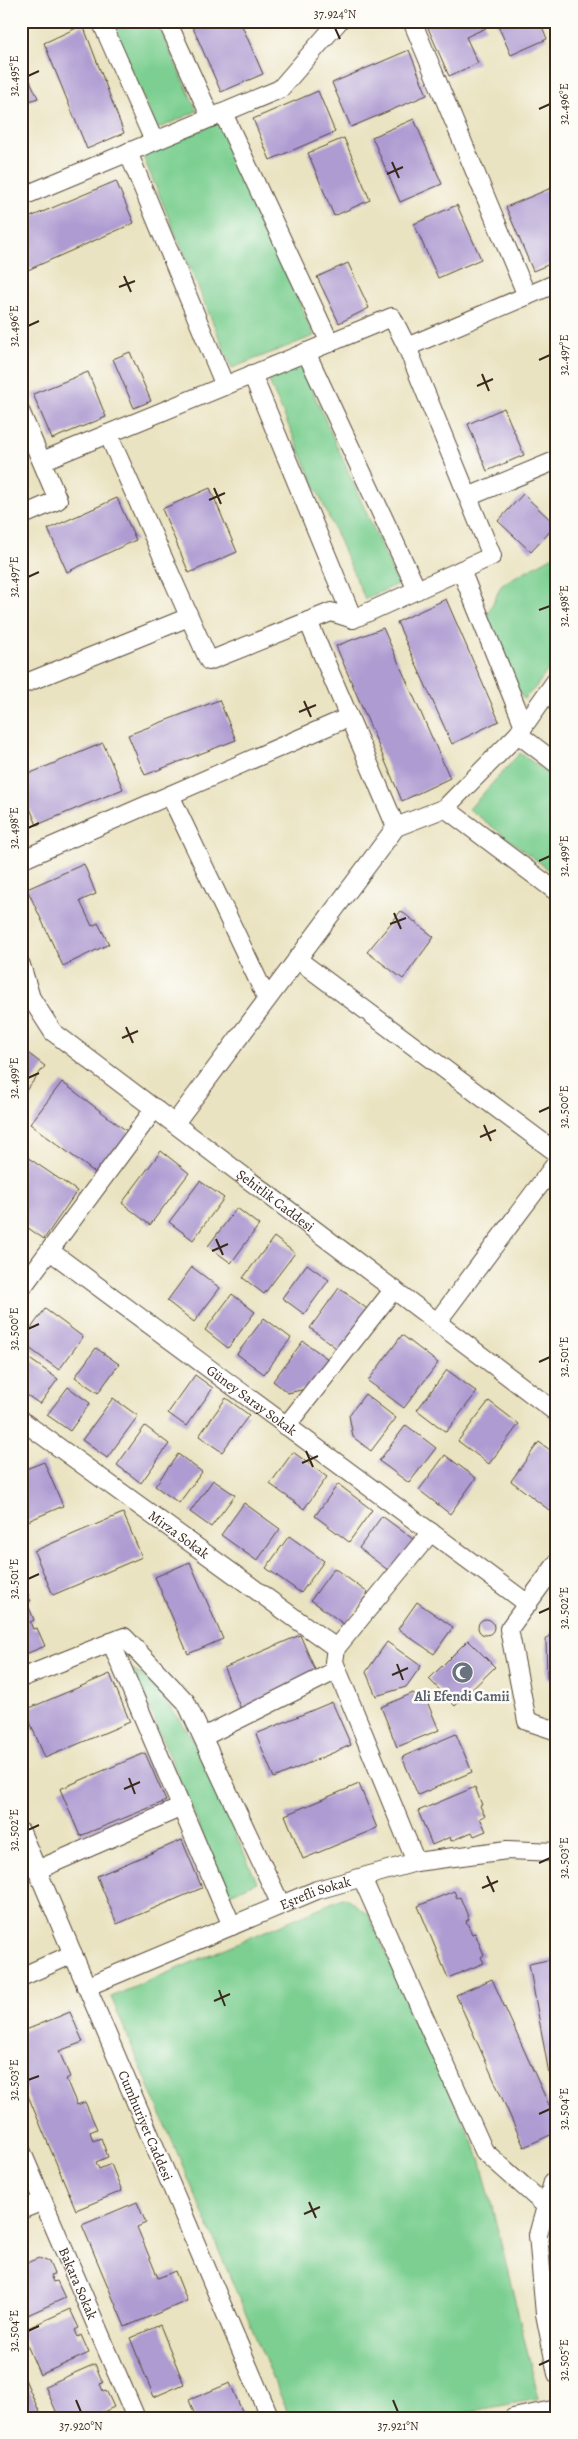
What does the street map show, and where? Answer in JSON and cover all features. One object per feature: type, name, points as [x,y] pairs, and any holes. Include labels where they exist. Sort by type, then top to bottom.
[{"type":"street","points":[[101,21],[154,141]]},
{"type":"street","points":[[167,21],[217,115],[330,343]]},
{"type":"street","points":[[412,21],[527,296]]},
{"type":"street","points":[[21,197],[280,89],[336,22]]},
{"type":"street","points":[[128,152],[225,386]]},
{"type":"street","points":[[407,347],[557,283]]},
{"type":"street","points":[[42,461],[392,317],[407,347],[492,556],[353,619],[331,612],[209,661],[108,434]]},
{"type":"street","points":[[306,352],[417,590]]},
{"type":"street","points":[[252,374],[353,619]]},
{"type":"street","points":[[21,414],[58,500],[21,516]]},
{"type":"street","points":[[468,497],[557,460]]},
{"type":"street","points":[[461,570],[521,730],[557,764]]},
{"type":"street","points":[[21,685],[189,617]]},
{"type":"street","points":[[308,621],[396,827]]},
{"type":"street","points":[[175,1123],[396,827],[445,808],[521,730],[557,679]]},
{"type":"street","points":[[21,860],[349,717]]},
{"type":"street","points":[[170,795],[267,1000]]},
{"type":"street","points":[[445,808],[557,892]]},
{"type":"street","points":[[297,959],[557,1153]]},
{"type":"street","name":"Şehitlik Caddesi","points":[[21,966],[31,998],[53,1032],[557,1413]]},
{"type":"street","points":[[21,1290],[155,1108]]},
{"type":"street","points":[[437,1322],[557,1162]]},
{"type":"street","name":"Güney Saray Sokak","points":[[50,1251],[528,1604]]},
{"type":"street","points":[[286,1426],[394,1289]]},
{"type":"street","name":"Mirza Sokak","points":[[21,1420],[336,1648]]},
{"type":"street","points":[[416,1862],[334,1662],[336,1648],[431,1532]]},
{"type":"street","points":[[557,1563],[509,1629],[528,1721],[557,1731]]},
{"type":"street","points":[[21,1678],[124,1636],[186,1702],[282,1905]]},
{"type":"street","points":[[111,1642],[232,1926]]},
{"type":"street","points":[[203,1737],[337,1670]]},
{"type":"street","points":[[37,1870],[182,1807]]},
{"type":"street","name":"Cumhuriyet Caddesi","points":[[21,1832],[270,2418]]},
{"type":"street","name":"Eşrefli Sokak","points":[[86,1986],[317,1890],[416,1862],[507,1850],[557,1852]]},
{"type":"street","points":[[362,1878],[484,2151],[546,2206]]},
{"type":"street","points":[[21,1977],[73,1954]]},
{"type":"street","name":"Bakara Sokak","points":[[21,2150],[136,2418]]},
{"type":"street","points":[[557,2177],[553,2182],[538,2235],[545,2314],[555,2354],[557,2374]]},
{"type":"street","points":[[21,2210],[43,2201]]},
{"type":"street","points":[[513,2418],[557,2408]]},
{"type":"green space","points":[[110,21],[156,21],[197,111],[157,129]]},
{"type":"green space","points":[[220,122],[314,336],[232,368],[142,154]]},
{"type":"green space","points":[[301,365],[398,584],[365,599],[268,379]]},
{"type":"green space","points":[[557,554],[557,658],[534,689],[524,699],[517,689],[487,615],[502,584]]},
{"type":"green space","points":[[520,753],[557,780],[557,876],[469,809]]},
{"type":"green space","points":[[133,1669],[152,1683],[192,1737],[257,1882],[228,1895]]},
{"type":"green space","points":[[345,1897],[368,1914],[480,2158],[539,2399],[433,2418],[290,2418],[111,1997]]},
{"type":"building","points":[[190,21],[240,21],[263,74],[221,92]]},
{"type":"building","points":[[425,21],[483,21],[486,28],[466,37],[478,63],[449,76]]},
{"type":"building","points":[[496,21],[540,21],[547,39],[511,55]]},
{"type":"building","points":[[83,25],[124,133],[87,149],[44,43]]},
{"type":"building","points":[[409,50],[427,95],[351,127],[332,83]]},
{"type":"building","points":[[21,61],[38,98],[21,104]]},
{"type":"building","points":[[318,91],[335,132],[270,160],[253,119]]},
{"type":"building","points":[[414,119],[442,184],[400,202],[372,137]]},
{"type":"building","points":[[344,138],[370,200],[334,216],[308,153]]},
{"type":"building","points":[[116,181],[134,223],[21,273],[21,221]]},
{"type":"building","points":[[556,186],[557,261],[533,271],[506,207]]},
{"type":"building","points":[[457,205],[481,259],[438,278],[414,224]]},
{"type":"building","points":[[348,263],[369,308],[339,323],[317,277]]},
{"type":"building","points":[[130,352],[151,401],[134,408],[113,359]]},
{"type":"building","points":[[88,372],[106,417],[52,439],[33,394]]},
{"type":"building","points":[[504,408],[524,455],[487,471],[468,424]]},
{"type":"building","points":[[210,488],[237,552],[189,573],[162,509]]},
{"type":"building","points":[[523,494],[556,525],[531,552],[498,521]]},
{"type":"building","points":[[117,498],[136,540],[67,572],[48,529]]},
{"type":"building","points":[[446,599],[499,721],[452,744],[397,622]]},
{"type":"building","points":[[383,628],[450,778],[402,801],[336,646]]},
{"type":"building","points":[[219,700],[236,740],[145,775],[128,735]]},
{"type":"building","points":[[103,743],[123,789],[37,825],[21,787],[21,777]]},
{"type":"building","points":[[84,864],[96,894],[80,901],[92,926],[98,923],[109,944],[63,966],[27,889]]},
{"type":"building","points":[[401,911],[434,937],[403,979],[367,952]]},
{"type":"building","points":[[21,1048],[45,1066],[21,1097]]},
{"type":"building","points":[[62,1082],[132,1135],[101,1177],[30,1124]]},
{"type":"building","points":[[161,1151],[189,1173],[150,1225],[122,1203]]},
{"type":"building","points":[[21,1153],[77,1191],[44,1239],[21,1223]]},
{"type":"building","points":[[200,1181],[224,1198],[193,1240],[169,1222]]},
{"type":"building","points":[[237,1208],[259,1225],[231,1263],[208,1246]]},
{"type":"building","points":[[274,1237],[295,1253],[264,1294],[243,1278]]},
{"type":"building","points":[[307,1264],[329,1280],[304,1314],[282,1298]]},
{"type":"building","points":[[192,1267],[220,1288],[194,1322],[167,1301]]},
{"type":"building","points":[[339,1288],[370,1311],[340,1351],[310,1328]]},
{"type":"building","points":[[232,1294],[255,1312],[228,1348],[205,1330]]},
{"type":"building","points":[[45,1309],[83,1337],[59,1370],[21,1342]]},
{"type":"building","points":[[264,1318],[291,1338],[264,1374],[237,1354]]},
{"type":"building","points":[[402,1335],[438,1363],[404,1408],[368,1381]]},
{"type":"building","points":[[303,1341],[332,1362],[314,1387],[288,1393],[273,1381]]},
{"type":"building","points":[[96,1348],[119,1364],[98,1393],[75,1377]]},
{"type":"building","points":[[21,1353],[58,1379],[40,1404],[21,1391]]},
{"type":"building","points":[[447,1370],[477,1392],[446,1432],[417,1410]]},
{"type":"building","points":[[195,1375],[213,1388],[186,1426],[168,1413]]},
{"type":"building","points":[[68,1387],[90,1403],[70,1431],[47,1415]]},
{"type":"building","points":[[365,1394],[396,1418],[371,1451],[353,1437],[349,1415]]},
{"type":"building","points":[[113,1398],[138,1416],[107,1458],[82,1440]]},
{"type":"building","points":[[226,1398],[249,1415],[222,1452],[199,1436]]},
{"type":"building","points":[[489,1401],[519,1424],[489,1464],[458,1441]]},
{"type":"building","points":[[406,1425],[436,1448],[409,1483],[379,1461]]},
{"type":"building","points":[[145,1426],[169,1444],[141,1483],[117,1465]]},
{"type":"building","points":[[539,1442],[557,1455],[557,1516],[511,1481]]},
{"type":"building","points":[[293,1452],[327,1477],[304,1509],[270,1484]]},
{"type":"building","points":[[178,1454],[202,1472],[179,1503],[155,1486]]},
{"type":"building","points":[[445,1455],[476,1478],[450,1514],[419,1490]]},
{"type":"building","points":[[44,1462],[63,1506],[21,1524],[21,1471]]},
{"type":"building","points":[[213,1480],[235,1495],[211,1527],[190,1512]]},
{"type":"building","points":[[338,1484],[372,1510],[349,1542],[315,1516]]},
{"type":"building","points":[[244,1503],[280,1529],[257,1561],[221,1535]]},
{"type":"building","points":[[123,1513],[142,1557],[53,1595],[34,1551]]},
{"type":"building","points":[[382,1516],[417,1542],[393,1574],[359,1548]]},
{"type":"building","points":[[289,1536],[324,1561],[301,1593],[266,1568]]},
{"type":"building","points":[[190,1562],[223,1639],[188,1654],[155,1577]]},
{"type":"building","points":[[334,1568],[368,1593],[345,1625],[311,1600]]},
{"type":"building","points":[[21,1578],[31,1601],[27,1602],[34,1620],[30,1622],[33,1629],[37,1628],[45,1646],[21,1656]]},
{"type":"building","points":[[417,1602],[453,1627],[434,1654],[398,1629]]},
{"type":"building","points":[[486,1619],[492,1621],[494,1627],[492,1633],[486,1635],[480,1633],[478,1627],[480,1621]]},
{"type":"building","points":[[557,1625],[557,1685],[547,1678],[546,1640]]},
{"type":"building","points":[[300,1635],[319,1679],[242,1712],[224,1668]]},
{"type":"building","name":"Ali Efendi Camii","points":[[468,1640],[495,1667],[455,1706],[429,1679]]},
{"type":"building","points":[[387,1642],[421,1666],[406,1687],[376,1696],[366,1672]]},
{"type":"building","points":[[110,1674],[130,1722],[45,1758],[25,1710]]},
{"type":"building","points":[[413,1693],[428,1704],[439,1730],[397,1747],[381,1707]]},
{"type":"building","points":[[332,1702],[351,1745],[274,1778],[256,1734]]},
{"type":"building","points":[[456,1734],[472,1772],[418,1795],[402,1757]]},
{"type":"building","points":[[145,1753],[166,1801],[80,1836],[60,1789]]},
{"type":"building","points":[[359,1784],[377,1828],[303,1859],[285,1815]]},
{"type":"building","points":[[475,1787],[485,1816],[480,1818],[486,1831],[474,1836],[472,1832],[451,1841],[450,1837],[432,1845],[418,1811]]},
{"type":"building","points":[[182,1840],[202,1888],[117,1924],[97,1876]]},
{"type":"building","points":[[454,1891],[457,1898],[460,1897],[469,1919],[466,1921],[472,1934],[475,1933],[484,1955],[481,1957],[484,1963],[448,1978],[418,1906]]},
{"type":"building","points":[[557,1958],[557,2089],[552,2090],[529,1964]]},
{"type":"building","points":[[492,1979],[557,2123],[557,2132],[524,2147],[456,1995]]},
{"type":"building","points":[[70,2012],[83,2042],[59,2051],[70,2077],[66,2079],[77,2105],[85,2102],[97,2129],[90,2132],[93,2141],[101,2138],[108,2157],[96,2162],[99,2169],[111,2164],[122,2191],[76,2210],[21,2079],[21,2032]]},
{"type":"building","points":[[137,2202],[146,2223],[137,2227],[158,2278],[175,2271],[187,2301],[125,2327],[82,2225]]},
{"type":"building","points":[[39,2258],[49,2262],[54,2274],[50,2275],[53,2282],[57,2281],[65,2298],[21,2318],[21,2265]]},
{"type":"building","points":[[70,2309],[79,2328],[75,2330],[78,2337],[81,2335],[89,2353],[40,2375],[21,2331]]},
{"type":"building","points":[[160,2325],[184,2384],[154,2397],[130,2338]]},
{"type":"building","points":[[95,2364],[103,2383],[100,2384],[103,2391],[106,2390],[114,2407],[91,2418],[59,2418],[45,2386]]},
{"type":"building","points":[[24,2377],[42,2418],[21,2418],[21,2378]]},
{"type":"building","points":[[230,2383],[245,2418],[196,2418],[189,2400]]},
{"type":"place","name":"Ali Efendi Camii","points":[[462,1673]]}]
